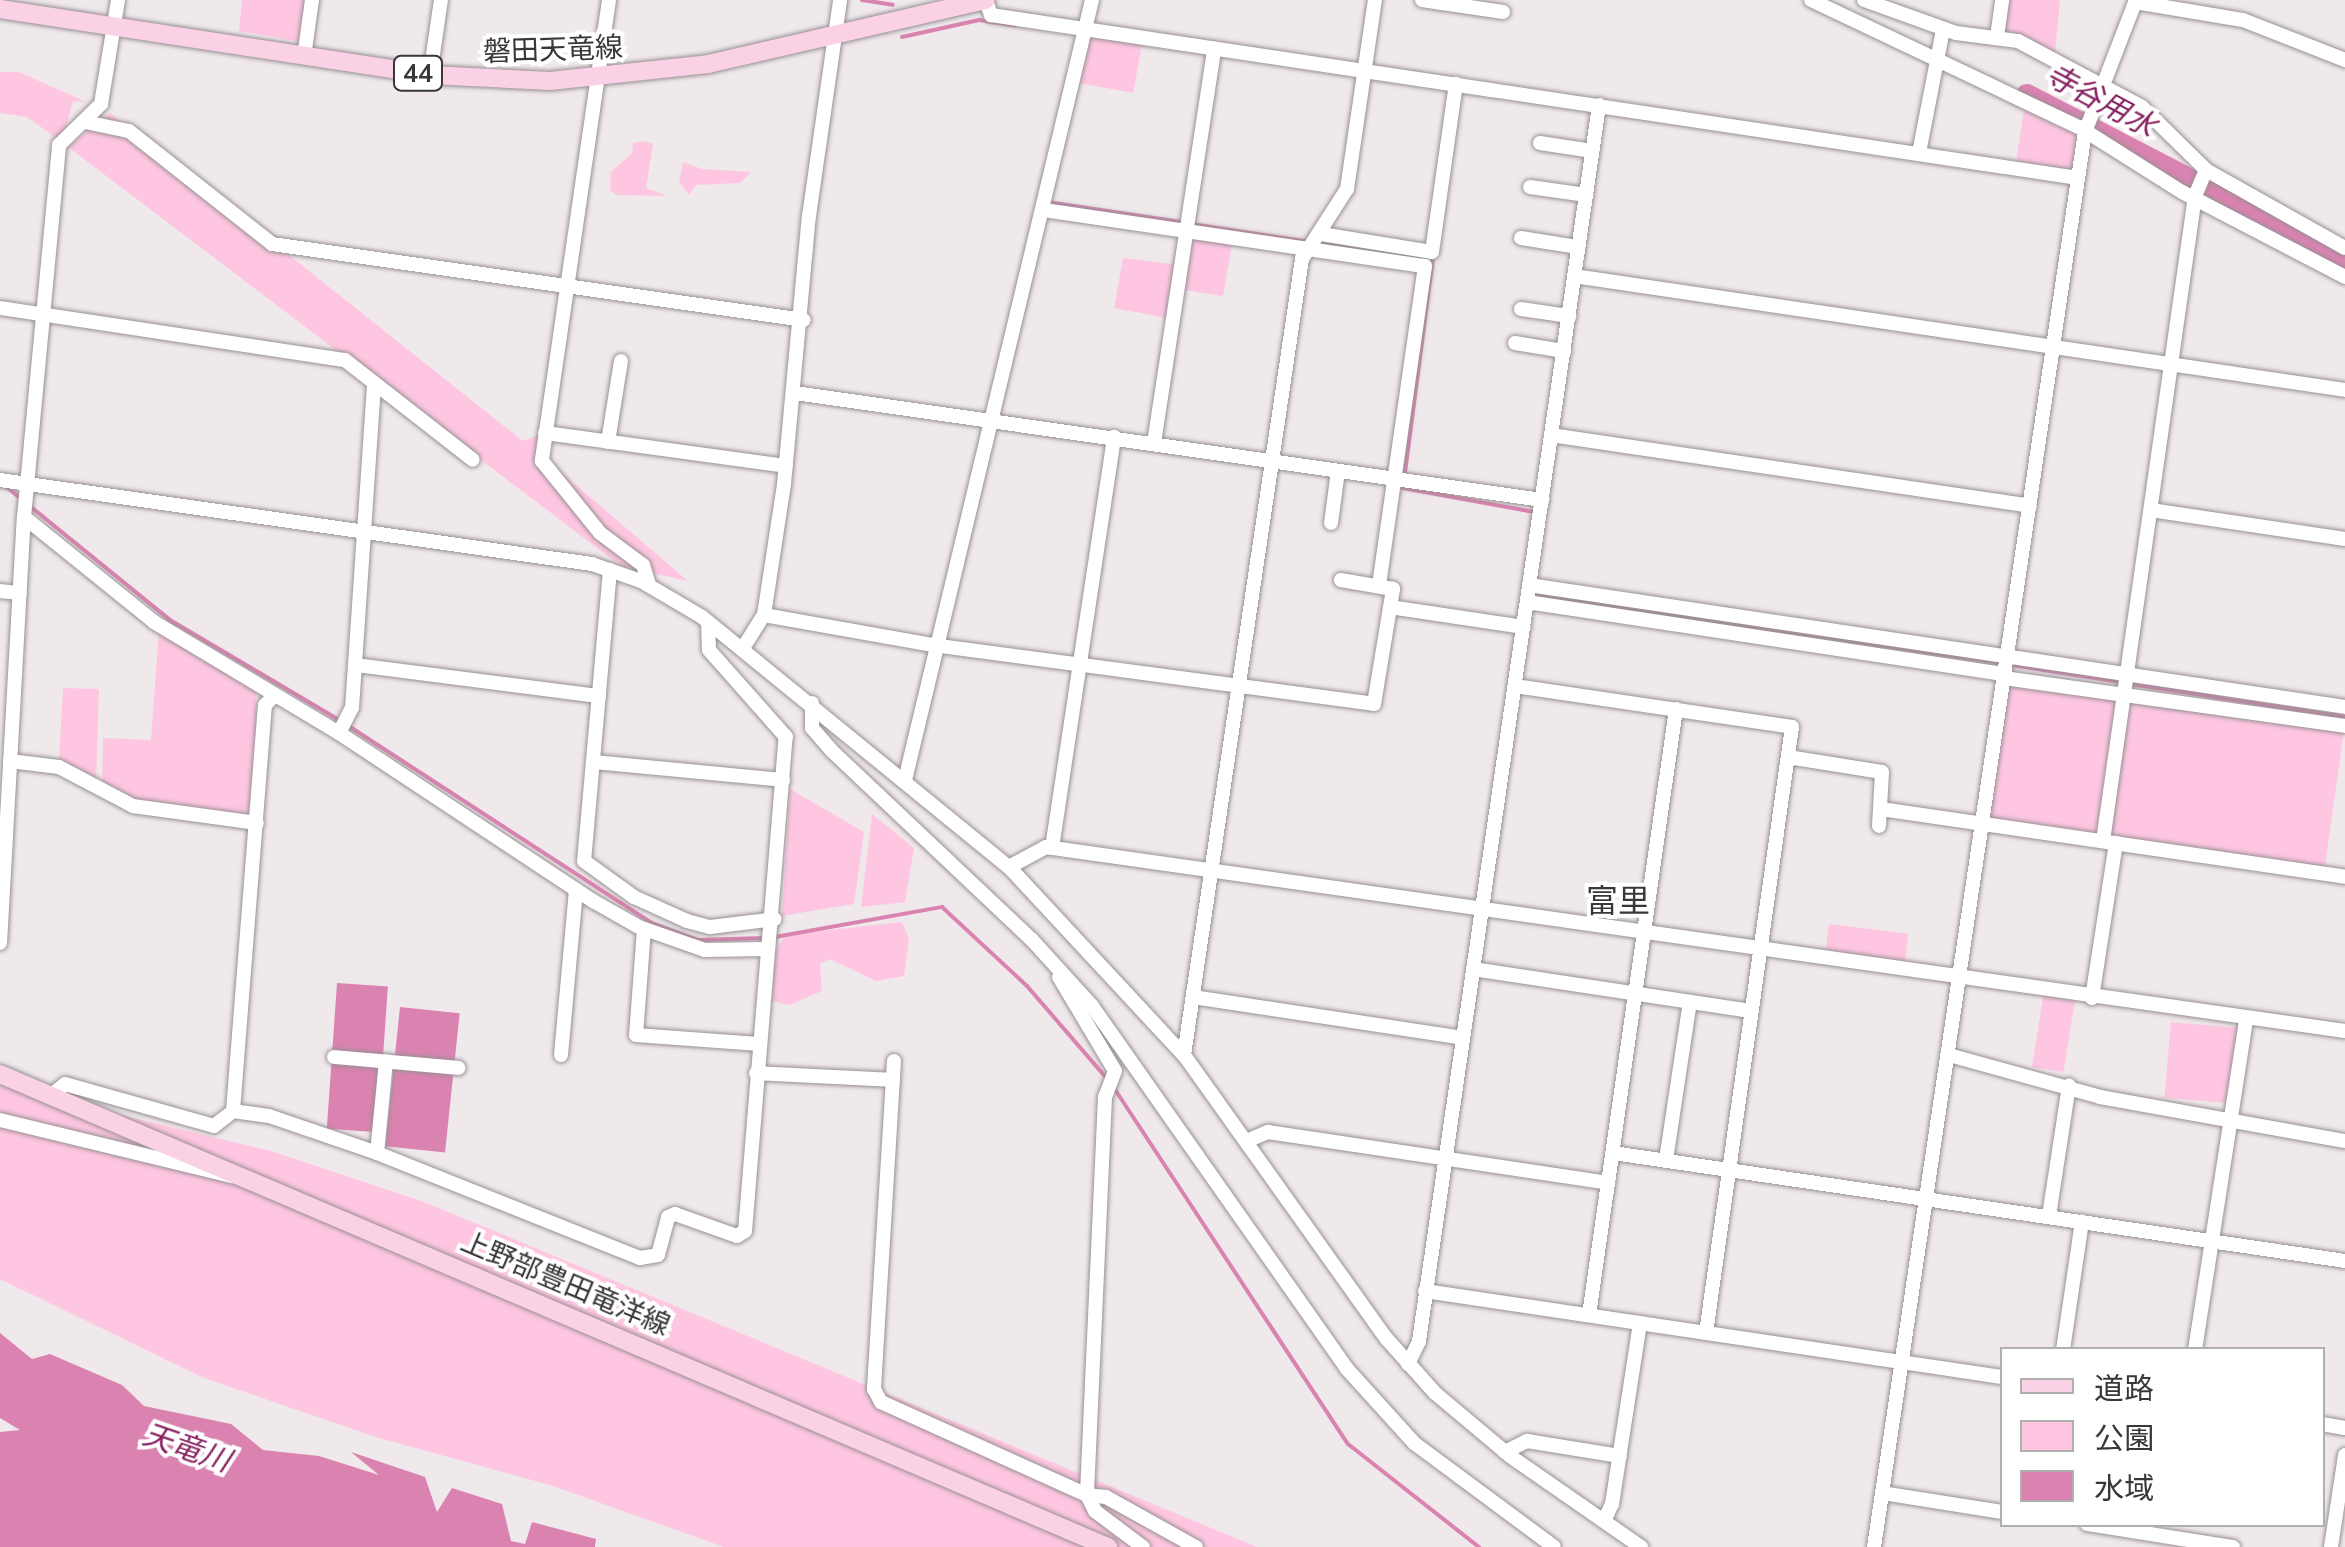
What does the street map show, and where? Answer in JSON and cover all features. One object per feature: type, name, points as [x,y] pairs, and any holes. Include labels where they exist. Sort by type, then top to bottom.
[{"type":"main road","name":"磐田天竜線","points":[[0,9],[430,75],[598,79],[708,64],[986,0]]},
{"type":"main road","name":"上野部豊田竜洋線","points":[[0,1074],[54,1093],[1108,1547]]},
{"type":"street","points":[[0,943],[24,517],[59,145],[102,104],[118,0]]},
{"type":"street","points":[[304,57],[312,0]]},
{"type":"street","points":[[430,75],[441,0]]},
{"type":"street","points":[[609,0],[542,461],[600,533],[643,565],[649,586]]},
{"type":"street","points":[[742,648],[764,615],[804,320],[809,216],[840,0]]},
{"type":"street","points":[[986,0],[991,15],[2078,178]]},
{"type":"street","points":[[905,780],[942,644],[1092,0]]},
{"type":"street","points":[[1184,1056],[1237,685],[1306,249],[1321,234],[1347,189],[1375,0]]},
{"type":"street","points":[[1422,0],[1503,12]]},
{"type":"street","points":[[1812,0],[2200,185],[2345,245]]},
{"type":"street","points":[[1864,0],[1894,6],[1943,30],[2018,41],[2100,85],[2169,128],[2200,185],[2345,277]]},
{"type":"street","points":[[1997,38],[2002,0]]},
{"type":"street","points":[[1874,1547],[2085,132],[2135,1],[2243,20],[2345,60]]},
{"type":"street","points":[[1919,154],[1943,30]]},
{"type":"street","points":[[1154,443],[1214,49]]},
{"type":"street","points":[[1321,234],[1432,252],[1456,84]]},
{"type":"street","points":[[1408,1364],[1419,1341],[1599,105]]},
{"type":"street","points":[[85,122],[129,132],[272,244],[804,320]]},
{"type":"street","points":[[1540,143],[1592,151]]},
{"type":"street","points":[[2092,998],[2126,684],[2200,185]]},
{"type":"street","points":[[1530,187],[1586,195]]},
{"type":"street","points":[[1044,210],[1425,266],[1379,586]]},
{"type":"street","points":[[1522,238],[1578,247]]},
{"type":"street","points":[[1574,276],[2345,390]]},
{"type":"street","points":[[0,308],[345,360],[473,460]]},
{"type":"street","points":[[1522,309],[1568,316]]},
{"type":"street","points":[[1515,343],[1564,350]]},
{"type":"street","points":[[608,442],[621,361]]},
{"type":"street","points":[[339,734],[350,716],[356,664],[374,383]]},
{"type":"street","points":[[795,392],[1542,500]]},
{"type":"street","points":[[544,433],[786,466]]},
{"type":"street","points":[[1551,435],[2030,506]]},
{"type":"street","points":[[1052,848],[1114,437]]},
{"type":"street","points":[[1331,523],[1338,471]]},
{"type":"street","points":[[0,480],[364,528],[610,570],[649,586],[708,622],[1009,867],[1184,1056],[1249,1140],[1408,1364],[1505,1452],[1641,1547]]},
{"type":"street","points":[[2151,510],[2345,540]]},
{"type":"street","points":[[24,517],[154,622],[339,734],[576,890],[644,929],[705,950],[766,948],[774,941],[786,737],[709,650],[708,622]]},
{"type":"street","points":[[610,570],[584,862],[634,896],[687,921],[710,927],[775,919]]},
{"type":"street","points":[[764,615],[1374,704],[1393,589],[1341,580]]},
{"type":"street","points":[[1529,584],[2008,657],[2345,726]]},
{"type":"street","points":[[0,591],[20,593]]},
{"type":"street","points":[[1527,602],[2005,676],[2126,684],[2345,707]]},
{"type":"street","points":[[1390,608],[1524,628]]},
{"type":"street","points":[[356,664],[599,696]]},
{"type":"street","points":[[1514,686],[1792,727],[1706,1333]]},
{"type":"street","points":[[54,1093],[65,1084],[214,1126],[232,1111],[264,704],[275,695]]},
{"type":"street","points":[[812,703],[812,728],[832,750],[1056,966],[1144,1076],[1347,1368],[1414,1443],[1554,1547]]},
{"type":"street","points":[[1589,1315],[1676,709]]},
{"type":"street","points":[[1788,757],[1882,772],[1879,826]]},
{"type":"street","points":[[10,762],[58,768],[133,806],[257,823]]},
{"type":"street","points":[[593,762],[783,780]]},
{"type":"street","points":[[1881,808],[2345,877]]},
{"type":"street","points":[[1009,867],[1052,848],[2246,1022],[2345,1031]]},
{"type":"street","points":[[561,1054],[576,890]]},
{"type":"street","points":[[644,929],[636,1035],[758,1044]]},
{"type":"street","points":[[232,1111],[269,1116],[378,1153],[652,1260],[675,1214],[736,1236],[746,1231],[766,948]]},
{"type":"street","points":[[1056,966],[1116,1071],[1105,1097],[1087,1496],[1094,1511],[1144,1547]]},
{"type":"street","points":[[1473,969],[1751,1010]]},
{"type":"street","points":[[1193,997],[1463,1038]]},
{"type":"street","points":[[1666,1160],[1690,1002]]},
{"type":"street","points":[[2196,1347],[2246,1022]]},
{"type":"street","points":[[1949,1055],[2230,1122],[2345,1141]]},
{"type":"street","points":[[334,1057],[459,1068]]},
{"type":"street","points":[[378,1153],[386,1061]]},
{"type":"street","points":[[894,1061],[874,1389],[881,1402],[1087,1496],[1106,1497],[1196,1547]]},
{"type":"street","points":[[756,1073],[893,1080]]},
{"type":"street","points":[[2049,1216],[2069,1086]]},
{"type":"street","points":[[0,1120],[203,1174],[246,1178]]},
{"type":"street","points":[[1249,1140],[1268,1132],[1608,1182]]},
{"type":"street","points":[[1613,1153],[2345,1261]]},
{"type":"street","points":[[2062,1347],[2082,1221]]},
{"type":"street","points":[[1424,1290],[2000,1377]]},
{"type":"street","points":[[1604,1521],[1620,1456],[1640,1323]]},
{"type":"street","points":[[1505,1452],[1527,1442],[1620,1456]]},
{"type":"street","points":[[2332,1547],[2345,1456]]},
{"type":"street","points":[[1882,1493],[2000,1512]]},
{"type":"street","points":[[2121,1527],[2168,1531],[2202,1545],[2233,1547]]},
{"type":"green space","points":[[242,0],[308,0],[302,42],[239,31]]},
{"type":"green space","points":[[2007,0],[2060,0],[2055,55],[2001,31]]},
{"type":"green space","points":[[1088,33],[1142,43],[1133,93],[1079,83]]},
{"type":"green space","points":[[0,72],[19,72],[86,102],[73,101],[62,142],[27,117],[0,113]]},
{"type":"green space","points":[[2024,110],[2077,135],[2074,177],[2015,168]]},
{"type":"green space","points":[[110,113],[523,441],[545,433],[542,456],[688,581],[621,566],[68,147]]},
{"type":"green space","points":[[633,143],[653,144],[646,188],[667,196],[617,195],[610,190],[611,172],[632,153]]},
{"type":"green space","points":[[683,162],[702,169],[751,172],[740,183],[696,185],[689,195],[679,182]]},
{"type":"green space","points":[[1186,231],[1233,238],[1223,296],[1178,289],[1173,319],[1114,308],[1123,258],[1180,265]]},
{"type":"green space","points":[[159,630],[257,688],[252,817],[135,802],[102,786],[103,738],[151,740]]},
{"type":"green space","points":[[2004,678],[2345,726],[2324,871],[1984,824]]},
{"type":"green space","points":[[63,688],[99,689],[96,782],[59,761]]},
{"type":"green space","points":[[790,789],[864,832],[854,904],[782,916]]},
{"type":"green space","points":[[872,814],[914,848],[905,902],[861,907]]},
{"type":"green space","points":[[902,922],[909,939],[904,976],[876,981],[830,959],[820,964],[822,991],[789,1005],[772,1001],[775,953],[785,935]]},
{"type":"green space","points":[[1829,924],[1908,934],[1904,967],[1825,957]]},
{"type":"green space","points":[[2044,991],[2076,996],[2064,1072],[2032,1067]]},
{"type":"green space","points":[[2171,1022],[2244,1028],[2237,1104],[2164,1098]]},
{"type":"green space","points":[[0,1086],[271,1151],[424,1202],[1257,1547],[724,1547],[550,1485],[379,1438],[204,1378],[0,1279]]},
{"type":"water","points":[[337,983],[388,987],[378,1132],[327,1129]]},
{"type":"water","points":[[400,1007],[460,1013],[445,1153],[385,1146]]},
{"type":"water","name":"天竜川","points":[[0,1333],[32,1359],[50,1354],[122,1385],[144,1406],[231,1424],[263,1450],[319,1456],[379,1475],[351,1452],[425,1477],[437,1512],[452,1488],[502,1504],[511,1541],[525,1544],[532,1522],[596,1539],[595,1547],[0,1547],[0,1432],[20,1430],[0,1418]]},
{"type":"waterway","points":[[862,0],[893,5]]},
{"type":"waterway","points":[[902,37],[979,20],[1015,26]]},
{"type":"waterway","name":"寺谷用水","points":[[2027,95],[2345,260]]},
{"type":"waterway","points":[[1047,202],[1181,222]]},
{"type":"waterway","points":[[1191,224],[1310,242]]},
{"type":"waterway","points":[[1319,243],[1364,248]]},
{"type":"waterway","points":[[1433,257],[1403,488],[1534,512]]},
{"type":"waterway","points":[[4,485],[20,498]]},
{"type":"waterway","points":[[31,507],[170,620],[339,720]]},
{"type":"waterway","points":[[1532,595],[2002,663]]},
{"type":"waterway","points":[[2012,665],[2121,682]]},
{"type":"waterway","points":[[2130,684],[2345,717]]},
{"type":"waterway","points":[[347,725],[654,924],[698,940],[765,938]]},
{"type":"waterway","points":[[775,937],[942,907],[1027,986],[1108,1080]]},
{"type":"waterway","points":[[1114,1088],[1348,1444],[1479,1547]]},
{"type":"district","name":"富里","points":[[1618,900]]}]
